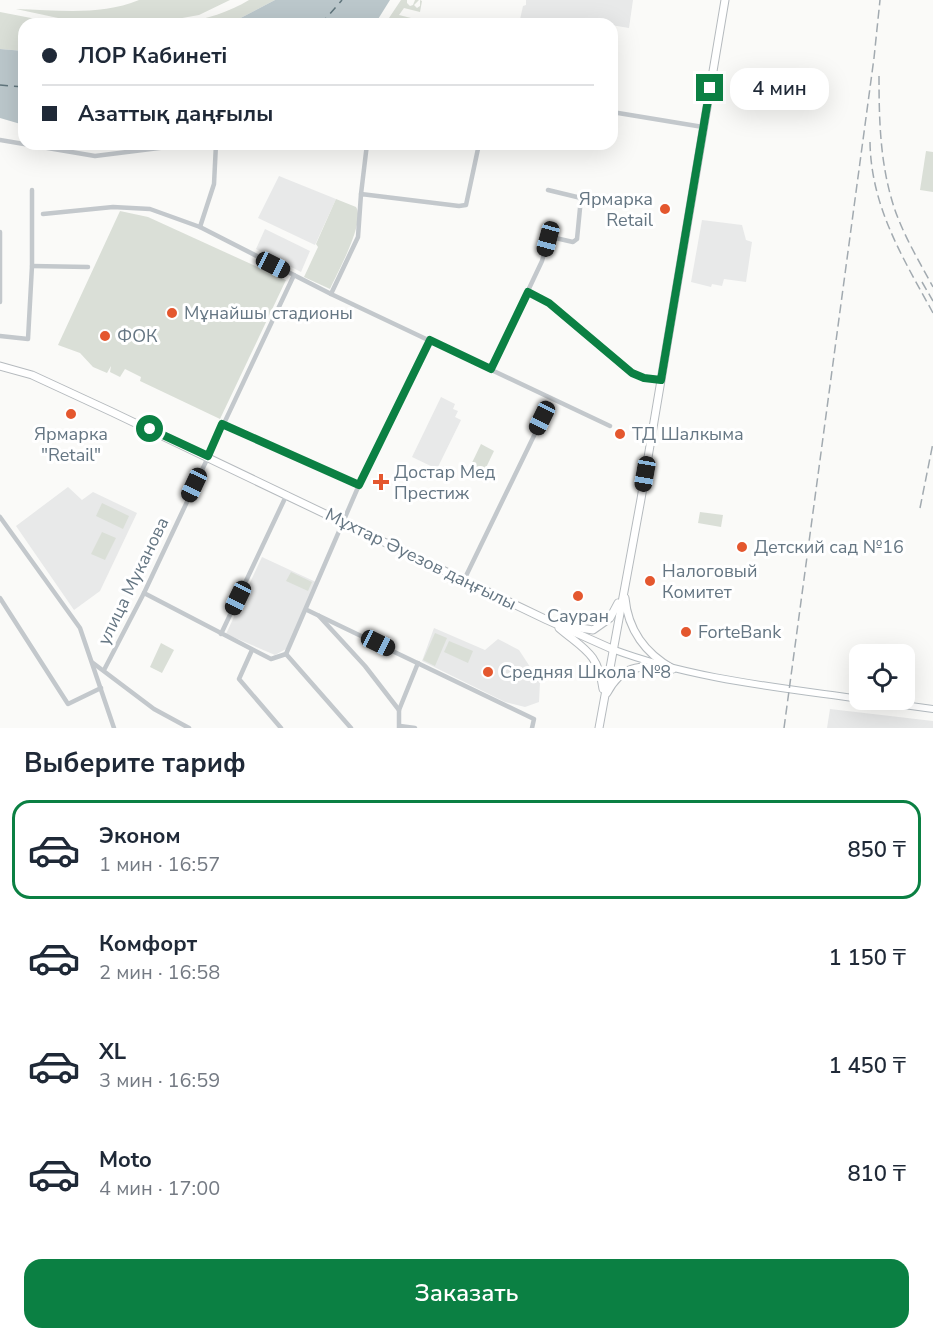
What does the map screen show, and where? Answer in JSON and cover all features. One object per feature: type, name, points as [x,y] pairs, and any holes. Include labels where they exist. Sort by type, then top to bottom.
[{"type":"main road","points":[[599,728],[725,0]]},
{"type":"main road","name":"Мұхтар Әуезов даңғылы","points":[[0,366],[32,375],[208,456],[553,623],[612,649],[674,669],[712,678],[849,697]]},
{"type":"main road","points":[[553,623],[593,630],[610,618],[625,583]]},
{"type":"main road","points":[[625,583],[626,608],[637,636],[652,655],[674,669]]},
{"type":"main road","points":[[553,623],[582,645],[594,659],[601,675],[604,704]]},
{"type":"main road","points":[[604,704],[614,682],[626,671],[638,667],[674,669]]},
{"type":"main road","name":"Мұхтар Әуезов даңғылы","points":[[915,707],[933,709]]},
{"type":"street","points":[[618,113],[703,127]]},
{"type":"street","points":[[0,140],[18,143]]},
{"type":"street","points":[[59,150],[94,156],[142,150]]},
{"type":"street","points":[[200,227],[214,184],[216,150]]},
{"type":"street","points":[[332,294],[358,237],[366,150]]},
{"type":"street","points":[[361,194],[466,205],[477,150]]},
{"type":"street","points":[[0,336],[28,339],[32,266],[32,190]]},
{"type":"street","points":[[491,369],[542,261],[549,237],[573,242],[577,239],[580,198],[548,190]]},
{"type":"street","points":[[43,214],[113,207],[150,209],[200,227],[332,294],[610,426]]},
{"type":"street","points":[[0,232],[0,302]]},
{"type":"street","points":[[32,266],[88,267]]},
{"type":"street","name":"улица Муканова","points":[[104,670],[144,593],[294,275]]},
{"type":"street","points":[[528,292],[549,303],[632,373],[644,378],[661,380]]},
{"type":"street","points":[[144,593],[271,660],[286,654],[307,610],[359,485],[430,340]]},
{"type":"street","points":[[464,580],[544,413]]},
{"type":"street","points":[[222,424],[359,485]]},
{"type":"street","points":[[221,634],[287,494]]},
{"type":"street","points":[[0,517],[80,628],[114,728]]},
{"type":"street","points":[[0,598],[68,704],[101,688]]},
{"type":"street","points":[[307,610],[534,719],[532,728]]},
{"type":"street","points":[[317,615],[365,666],[399,710]]},
{"type":"street","points":[[252,650],[239,679],[281,728]]},
{"type":"street","points":[[286,654],[351,728]]},
{"type":"street","points":[[93,663],[140,700],[189,728]]},
{"type":"street","points":[[415,728],[399,727],[399,710],[418,663]]},
{"type":"shaded area","points":[[139,0],[230,0],[199,15],[182,18],[58,18],[16,9],[94,10]]},
{"type":"shaded area","points":[[249,0],[275,0],[240,18],[207,18]]},
{"type":"shaded area","points":[[275,0],[390,0],[379,18],[240,18]]},
{"type":"shaded area","points":[[401,0],[407,0],[410,6],[415,0],[419,0],[414,5],[417,8],[420,6],[420,0],[422,1],[420,12],[404,8],[399,15],[411,18],[389,18]]},
{"type":"shaded area","points":[[526,0],[633,0],[629,28],[618,26],[618,18],[520,18],[523,6],[526,5]]},
{"type":"shaded area","points":[[0,12],[31,18],[18,18],[18,50],[0,49]]},
{"type":"shaded area","points":[[0,49],[18,50],[18,123],[0,118]]},
{"type":"shaded area","points":[[926,151],[933,152],[933,192],[920,190]]},
{"type":"shaded area","points":[[279,176],[336,199],[315,245],[258,218]]},
{"type":"shaded area","points":[[336,199],[356,207],[358,214],[354,235],[330,289],[304,277]]},
{"type":"shaded area","name":"Мұнайшы стадионы","points":[[120,211],[148,217],[286,280],[220,419],[140,381],[141,377],[125,369],[120,377],[110,372],[111,366],[107,373],[93,367],[80,353],[58,345]]},
{"type":"shaded area","points":[[702,220],[742,225],[746,240],[752,242],[746,282],[724,279],[722,286],[712,284],[711,287],[691,282]]},
{"type":"shaded area","points":[[265,229],[310,251],[301,272],[256,249]]},
{"type":"shaded area","points":[[441,397],[455,404],[453,409],[458,411],[455,417],[461,420],[437,469],[412,457]]},
{"type":"shaded area","points":[[481,444],[494,451],[481,478],[468,471]]},
{"type":"shaded area","points":[[68,487],[82,500],[93,492],[137,513],[100,591],[74,610],[16,526]]},
{"type":"shaded area","points":[[102,503],[129,516],[123,529],[96,516]]},
{"type":"shaded area","points":[[700,512],[723,515],[721,527],[698,523]]},
{"type":"shaded area","points":[[102,532],[116,538],[105,560],[91,554]]},
{"type":"shaded area","points":[[262,557],[318,583],[286,649],[275,655],[226,634]]},
{"type":"shaded area","points":[[291,572],[312,582],[308,591],[286,581]]},
{"type":"shaded area","name":"Средняя Школа №8","points":[[434,628],[485,650],[498,639],[519,650],[540,682],[539,702],[525,707],[505,702],[422,661]]},
{"type":"shaded area","points":[[435,633],[447,638],[435,666],[423,660]]},
{"type":"shaded area","points":[[449,641],[473,651],[468,663],[444,652]]},
{"type":"shaded area","points":[[161,643],[174,650],[162,673],[150,667]]},
{"type":"shaded area","points":[[830,709],[933,721],[933,728],[827,728]]},
{"type":"ferry route","points":[[326,18],[342,0]]},
{"type":"ferry route","points":[[0,85],[18,86]]},
{"type":"railway","points":[[784,728],[880,0]]},
{"type":"railway","points":[[879,76],[881,140],[885,172],[893,204],[911,247],[933,287]]},
{"type":"railway","points":[[870,142],[872,166],[882,210],[900,252],[933,313]]},
{"type":"railway","points":[[922,282],[933,301]]},
{"type":"railway","points":[[920,508],[933,443]]},
{"type":"place","name":"Ярмарка Retail","points":[[665,209]]},
{"type":"place","name":"Мұнайшы стадионы","points":[[172,313]]},
{"type":"place","name":"ФОК","points":[[105,336]]},
{"type":"place","name":"Ярмарка \"Retail\"","points":[[71,414]]},
{"type":"place","name":"ТД Шалкыма","points":[[620,434]]},
{"type":"place","name":"Достар Мед Престиж","points":[[381,482]]},
{"type":"place","name":"Детский сад №16","points":[[742,547]]},
{"type":"place","name":"Налоговый Комитет","points":[[650,581]]},
{"type":"place","name":"Сауран","points":[[578,596]]},
{"type":"place","name":"ForteBank","points":[[686,632]]},
{"type":"place","name":"Средняя Школа №8","points":[[488,672]]},
{"type":"route","points":[[150,429],[208,456],[222,424],[359,485],[430,340],[491,369],[528,292],[549,303],[632,373],[644,378],[661,380],[710,88]]}]
